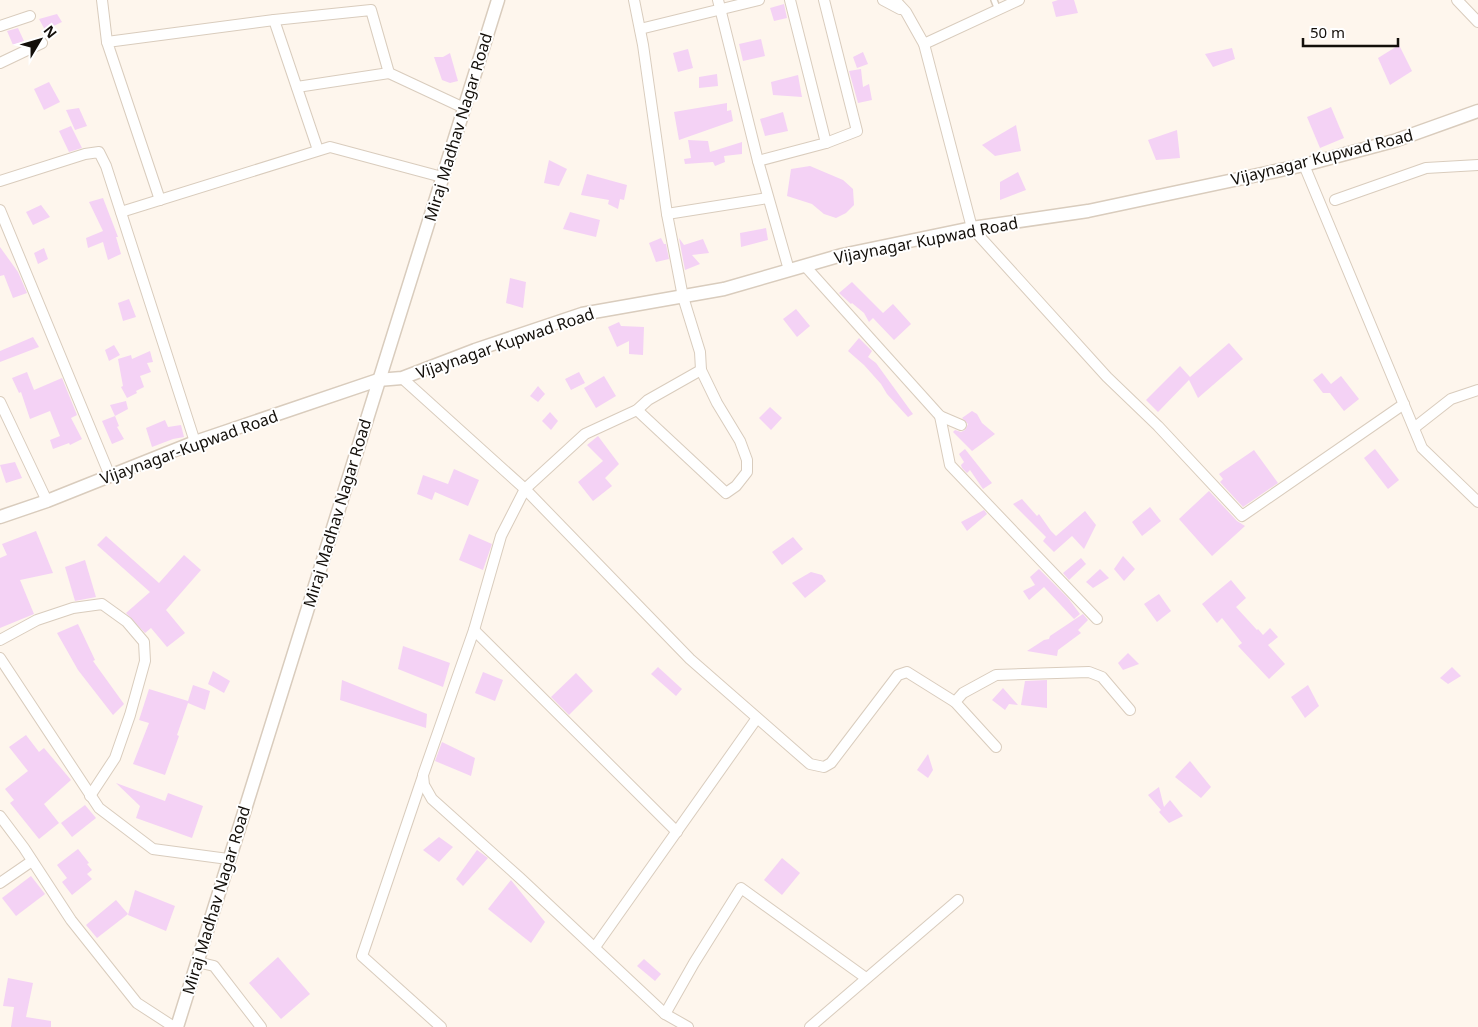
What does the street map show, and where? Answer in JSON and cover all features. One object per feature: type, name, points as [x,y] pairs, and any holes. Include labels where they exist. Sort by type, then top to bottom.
[{"type":"street","points":[[102,0],[107,42],[160,200]]},
{"type":"street","name":"Miraj Madhav Nagar Road","points":[[176,1027],[498,0]]},
{"type":"street","points":[[634,0],[640,29],[667,214],[682,296],[700,352],[701,370],[717,403],[740,441],[747,460],[747,472],[736,486],[726,493],[637,410]]},
{"type":"street","points":[[640,29],[719,4],[759,0]]},
{"type":"street","points":[[790,0],[826,143]]},
{"type":"street","points":[[758,161],[826,143],[857,131],[824,0]]},
{"type":"street","points":[[883,0],[906,12]]},
{"type":"street","points":[[895,0],[906,12],[924,44],[972,228],[1107,377],[1158,426],[1242,516],[1404,404]]},
{"type":"street","points":[[924,44],[996,5],[1019,0]]},
{"type":"street","points":[[1457,0],[1478,22]]},
{"type":"street","points":[[719,4],[758,161],[789,270]]},
{"type":"street","points":[[107,42],[274,20],[371,10],[389,73]]},
{"type":"street","points":[[0,26],[30,16]]},
{"type":"street","points":[[274,20],[318,150]]},
{"type":"street","points":[[0,63],[42,43]]},
{"type":"street","points":[[298,87],[389,73],[464,108]]},
{"type":"street","name":"Vijaynagar Kupwad Road","points":[[378,380],[402,378],[475,350],[582,314],[724,288],[842,255],[972,228],[1088,212],[1304,165],[1394,141],[1478,111]]},
{"type":"street","points":[[121,212],[330,147],[442,177]]},
{"type":"street","points":[[0,181],[85,154],[99,152],[106,166],[195,442]]},
{"type":"street","points":[[1335,200],[1426,168],[1478,164]]},
{"type":"street","points":[[1304,165],[1422,448],[1478,502]]},
{"type":"street","points":[[667,214],[768,198]]},
{"type":"street","points":[[0,210],[110,476]]},
{"type":"street","points":[[805,266],[940,416],[961,425]]},
{"type":"street","points":[[441,1027],[362,956],[474,630],[501,536],[525,489],[585,434],[637,410],[648,400],[701,370]]},
{"type":"street","points":[[402,378],[525,489],[690,659],[810,764],[824,767],[831,763],[898,675],[907,672],[955,702],[996,747]]},
{"type":"street","name":"Vijaynagar-Kupwad Road","points":[[0,517],[46,501],[195,442],[378,380]]},
{"type":"street","points":[[1414,428],[1451,399],[1478,390]]},
{"type":"street","points":[[0,402],[46,501]]},
{"type":"street","points":[[940,416],[950,465],[1096,619]]},
{"type":"street","points":[[0,640],[37,620],[73,608],[102,604],[127,622],[144,642],[145,661],[130,715],[115,758],[90,796]]},
{"type":"street","points":[[474,630],[677,832]]},
{"type":"street","points":[[0,658],[99,808],[153,849],[228,859]]},
{"type":"street","points":[[955,702],[963,693],[996,675],[1089,672],[1102,677],[1130,710]]},
{"type":"street","points":[[594,947],[757,718]]},
{"type":"street","points":[[423,775],[424,785],[432,800],[520,878],[665,1014],[688,1027]]},
{"type":"street","points":[[0,816],[71,920],[137,1002],[176,1027]]},
{"type":"street","points":[[0,883],[32,861]]},
{"type":"street","points":[[665,1014],[694,963],[741,888],[866,978]]},
{"type":"street","points":[[810,1027],[958,900]]},
{"type":"street","points":[[197,962],[214,966],[261,1027]]},
{"type":"building","points":[[1074,0],[1078,13],[1056,17],[1052,2]]},
{"type":"building","points":[[784,4],[787,18],[774,21],[770,8]]},
{"type":"building","points":[[57,14],[62,22],[45,30],[39,19]]},
{"type":"building","points":[[18,28],[24,41],[13,45],[7,31]]},
{"type":"building","points":[[761,39],[765,56],[743,61],[739,44]]},
{"type":"building","points":[[1399,45],[1412,71],[1390,85],[1378,58]]},
{"type":"building","points":[[1232,48],[1235,59],[1213,67],[1205,54]]},
{"type":"building","points":[[688,49],[693,68],[678,72],[673,53]]},
{"type":"building","points":[[863,52],[868,64],[857,68],[853,57]]},
{"type":"building","points":[[450,53],[458,81],[450,83],[442,80],[434,57],[443,57]]},
{"type":"building","points":[[861,69],[863,87],[869,84],[872,100],[858,103],[849,71]]},
{"type":"building","points":[[717,74],[718,86],[699,88],[699,77]]},
{"type":"building","points":[[798,75],[802,97],[773,95],[771,82]]},
{"type":"building","points":[[49,82],[60,102],[44,110],[34,89]]},
{"type":"building","points":[[727,103],[727,111],[731,110],[733,121],[679,140],[674,112]]},
{"type":"building","points":[[1331,107],[1344,138],[1320,148],[1307,117]]},
{"type":"building","points":[[79,108],[87,126],[75,130],[66,110]]},
{"type":"building","points":[[783,112],[788,131],[765,136],[760,119]]},
{"type":"building","points":[[1016,125],[1021,151],[995,156],[982,145]]},
{"type":"building","points":[[71,126],[82,148],[69,152],[59,131]]},
{"type":"building","points":[[1177,130],[1180,158],[1156,160],[1148,140]]},
{"type":"building","points":[[688,140],[708,141],[710,152],[742,142],[742,154],[724,156],[725,162],[715,166],[713,162],[685,164],[684,159],[691,158]]},
{"type":"building","points":[[549,160],[567,169],[559,186],[544,183]]},
{"type":"building","points":[[810,166],[843,180],[853,189],[854,205],[846,213],[836,218],[824,214],[812,204],[787,196],[791,169]]},
{"type":"building","points":[[1018,172],[1026,190],[1000,200],[1000,182]]},
{"type":"building","points":[[587,174],[627,185],[624,200],[620,199],[618,209],[608,204],[609,200],[581,195]]},
{"type":"building","points":[[103,198],[118,237],[116,237],[121,254],[108,260],[103,242],[88,248],[86,238],[103,231],[89,202]]},
{"type":"building","points":[[41,205],[50,217],[33,225],[26,212]]},
{"type":"building","points":[[570,212],[600,220],[596,237],[563,229]]},
{"type":"building","points":[[766,228],[768,240],[741,247],[740,233]]},
{"type":"building","points":[[661,238],[664,244],[666,244],[669,259],[656,262],[649,243]]},
{"type":"building","points":[[679,238],[684,245],[703,239],[709,253],[692,255],[700,264],[685,270]]},
{"type":"building","points":[[0,247],[18,272],[27,293],[13,298],[4,275],[0,276]]},
{"type":"building","points":[[44,248],[48,259],[38,264],[34,253]]},
{"type":"building","points":[[510,278],[526,282],[523,308],[506,303]]},
{"type":"building","points":[[852,282],[883,313],[893,304],[911,324],[894,340],[873,318],[869,322],[864,313],[839,293]]},
{"type":"building","points":[[129,299],[136,317],[123,321],[118,303]]},
{"type":"building","points":[[796,309],[810,326],[797,337],[783,319]]},
{"type":"building","points":[[619,322],[621,326],[644,327],[643,355],[629,354],[629,341],[617,347],[608,327]]},
{"type":"building","points":[[33,337],[39,347],[0,362],[0,351]]},
{"type":"building","points":[[859,338],[872,351],[868,357],[876,363],[913,414],[908,417],[864,365],[848,351]]},
{"type":"building","points":[[1229,343],[1243,359],[1198,398],[1189,380],[1158,412],[1146,400],[1180,366],[1190,377]]},
{"type":"building","points":[[114,345],[120,355],[109,361],[105,350]]},
{"type":"building","points":[[150,351],[153,362],[147,363],[151,372],[140,376],[144,387],[127,398],[121,387],[123,386],[118,359],[131,355],[132,359]]},
{"type":"building","points":[[27,372],[34,390],[62,378],[77,415],[71,418],[82,439],[70,445],[69,443],[53,449],[50,440],[60,436],[50,411],[30,419],[21,392],[19,393],[12,378]]},
{"type":"building","points":[[579,372],[585,383],[571,390],[565,379]]},
{"type":"building","points":[[1322,373],[1331,384],[1341,376],[1359,399],[1344,411],[1330,393],[1323,393],[1313,380]]},
{"type":"building","points":[[604,376],[616,396],[596,408],[584,388]]},
{"type":"building","points":[[538,386],[545,394],[538,402],[530,396]]},
{"type":"building","points":[[126,401],[128,409],[115,416],[110,405]]},
{"type":"building","points":[[770,407],[782,418],[771,430],[759,418]]},
{"type":"building","points":[[972,411],[995,434],[972,451],[953,432],[955,430],[961,432],[965,430],[968,424],[962,418]]},
{"type":"building","points":[[550,412],[558,421],[551,430],[542,421]]},
{"type":"building","points":[[115,416],[119,426],[117,427],[124,439],[112,444],[102,421]]},
{"type":"building","points":[[165,420],[168,427],[181,425],[184,437],[152,447],[146,428]]},
{"type":"building","points":[[598,436],[619,464],[605,478],[612,486],[593,501],[578,482],[603,461],[587,445]]},
{"type":"building","points":[[965,449],[992,483],[983,489],[970,470],[967,473],[962,468],[961,465],[964,462],[959,454]]},
{"type":"building","points":[[1375,449],[1399,480],[1388,489],[1364,458]]},
{"type":"building","points":[[1254,450],[1278,483],[1243,507],[1220,482],[1223,479],[1219,474]]},
{"type":"building","points":[[15,462],[22,478],[6,483],[0,465]]},
{"type":"building","points":[[454,469],[479,480],[468,506],[435,492],[432,500],[417,494],[423,475],[448,484]]},
{"type":"building","points":[[1209,491],[1237,521],[1245,526],[1212,556],[1179,519]]},
{"type":"building","points":[[1022,499],[1037,516],[1039,514],[1056,536],[1085,511],[1096,525],[1084,549],[1072,536],[1054,552],[1043,541],[1046,537],[1013,504]]},
{"type":"building","points":[[1150,507],[1161,521],[1142,536],[1132,522]]},
{"type":"building","points":[[984,510],[987,514],[967,531],[961,522]]},
{"type":"building","points":[[36,531],[53,573],[20,580],[34,614],[0,628],[0,558],[7,555],[2,544]]},
{"type":"building","points":[[469,534],[492,544],[483,570],[459,560]]},
{"type":"building","points":[[106,536],[159,583],[184,555],[201,570],[166,610],[185,633],[167,647],[151,628],[145,633],[126,613],[150,592],[97,545]]},
{"type":"building","points":[[793,537],[803,549],[782,565],[772,552]]},
{"type":"building","points":[[1123,556],[1135,569],[1124,581],[1114,569]]},
{"type":"building","points":[[1081,558],[1086,564],[1069,580],[1063,573]]},
{"type":"building","points":[[85,560],[96,597],[75,601],[65,567]]},
{"type":"building","points":[[1039,569],[1068,598],[1080,614],[1074,619],[1044,587],[1029,600],[1023,591],[1035,585],[1030,577]]},
{"type":"building","points":[[1100,569],[1109,578],[1093,588],[1086,582]]},
{"type":"building","points":[[811,572],[822,575],[826,581],[805,598],[792,583]]},
{"type":"building","points":[[1231,580],[1246,598],[1236,607],[1263,635],[1270,628],[1278,637],[1268,645],[1285,664],[1269,679],[1238,646],[1242,643],[1222,618],[1217,623],[1202,604]]},
{"type":"building","points":[[1159,594],[1171,611],[1157,622],[1144,604]]},
{"type":"building","points":[[1083,614],[1088,620],[1078,630],[1081,633],[1058,650],[1057,656],[1027,651],[1044,640],[1049,639],[1050,636]]},
{"type":"building","points":[[78,624],[95,660],[93,661],[124,704],[113,715],[78,670],[57,633]]},
{"type":"building","points":[[403,646],[450,663],[443,687],[398,669]]},
{"type":"building","points":[[1128,653],[1139,664],[1123,670],[1118,663]]},
{"type":"building","points":[[658,667],[682,689],[676,696],[651,674]]},
{"type":"building","points":[[1452,667],[1461,676],[1448,684],[1440,678]]},
{"type":"building","points":[[213,671],[230,681],[224,693],[208,684]]},
{"type":"building","points":[[483,672],[503,680],[495,701],[475,693]]},
{"type":"building","points":[[576,673],[593,691],[569,715],[551,697]]},
{"type":"building","points":[[342,680],[427,714],[426,728],[340,700]]},
{"type":"building","points":[[1047,680],[1047,708],[1021,705],[1025,681]]},
{"type":"building","points":[[193,685],[210,691],[205,710],[188,703],[165,775],[133,764],[149,723],[139,720],[149,689],[188,701]]},
{"type":"building","points":[[1308,685],[1319,706],[1305,718],[1291,697]]},
{"type":"building","points":[[1003,688],[1018,705],[1009,704],[1005,710],[992,700]]},
{"type":"building","points":[[26,735],[39,752],[44,748],[71,780],[44,804],[59,823],[39,839],[10,803],[14,800],[5,789],[28,771],[9,747]]},
{"type":"building","points":[[442,742],[475,758],[471,776],[435,761]]},
{"type":"building","points":[[928,754],[933,770],[928,778],[917,770]]},
{"type":"building","points":[[1190,761],[1211,787],[1201,798],[1175,777]]},
{"type":"building","points":[[116,783],[165,801],[168,793],[203,806],[192,838],[136,818],[140,806]]},
{"type":"building","points":[[1159,787],[1164,807],[1170,800],[1183,816],[1169,823],[1159,812],[1161,810],[1148,795]]},
{"type":"building","points":[[85,805],[96,818],[72,837],[61,823]]},
{"type":"building","points":[[439,837],[453,847],[439,862],[423,850]]},
{"type":"building","points":[[78,849],[89,863],[87,864],[92,870],[87,874],[92,879],[72,895],[62,882],[67,878],[57,865]]},
{"type":"building","points":[[477,850],[488,858],[463,886],[456,879]]},
{"type":"building","points":[[782,858],[800,873],[782,895],[764,880]]},
{"type":"building","points":[[31,876],[45,894],[16,916],[2,898]]},
{"type":"building","points":[[511,880],[545,922],[531,943],[488,909]]},
{"type":"building","points":[[135,890],[175,906],[166,931],[128,915]]},
{"type":"building","points":[[116,900],[128,914],[97,938],[86,925]]},
{"type":"building","points":[[278,957],[310,994],[281,1019],[249,983]]},
{"type":"building","points":[[644,959],[661,974],[655,981],[637,966]]},
{"type":"building","points":[[8,978],[33,983],[26,1017],[51,1021],[51,1027],[11,1027],[14,1007],[3,1006]]}]
